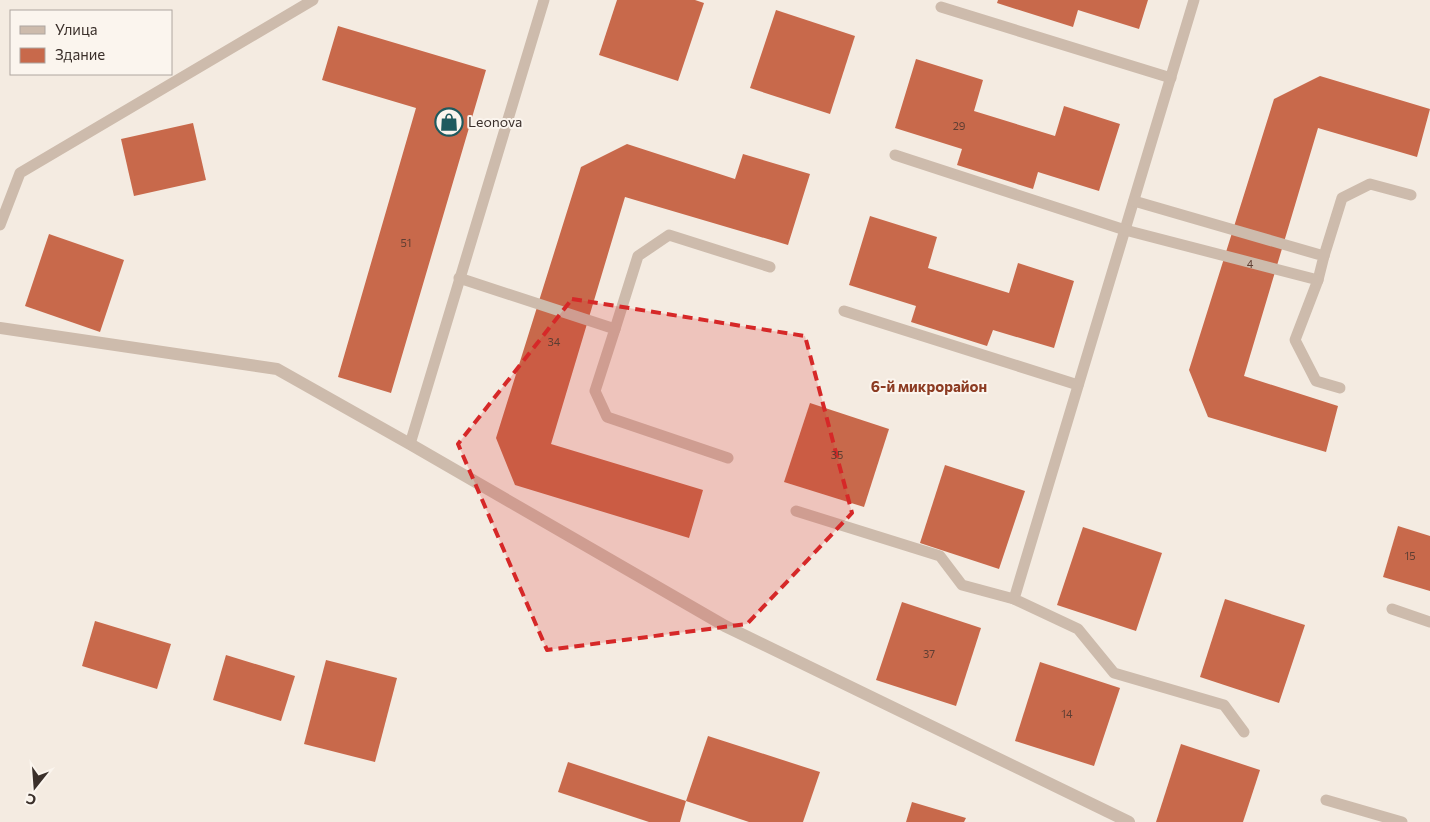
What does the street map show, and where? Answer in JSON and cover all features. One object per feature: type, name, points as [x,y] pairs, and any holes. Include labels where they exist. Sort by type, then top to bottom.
[{"type":"street","points":[[0,328],[277,369],[725,626],[1129,822]]},
{"type":"lane","points":[[0,225],[20,173],[313,0]]},
{"type":"lane","points":[[410,444],[544,0]]},
{"type":"lane","points":[[1014,599],[1194,0]]},
{"type":"lane","points":[[941,7],[1171,78]]},
{"type":"lane","points":[[895,156],[1125,230],[1318,280]]},
{"type":"lane","points":[[1340,388],[1316,381],[1295,340],[1318,280],[1342,198],[1370,184],[1411,195]]},
{"type":"lane","points":[[1134,201],[1324,256]]},
{"type":"lane","points":[[728,458],[607,417],[595,391],[638,256],[669,236],[770,267]]},
{"type":"lane","points":[[459,278],[615,329]]},
{"type":"lane","points":[[844,311],[1078,385]]},
{"type":"lane","points":[[796,511],[940,556],[962,585],[1014,599],[1078,628],[1114,673],[1224,705],[1244,732]]},
{"type":"lane","points":[[1392,609],[1430,622]]},
{"type":"lane","points":[[1326,800],[1402,822]]},
{"type":"highlighted area","points":[[572,299],[805,336],[852,513],[747,624],[547,650],[458,444]]},
{"type":"building","points":[[617,0],[695,0],[704,3],[678,81],[599,55]]},
{"type":"building","points":[[998,0],[1148,0],[1139,29],[1078,10],[1073,27],[997,3]]},
{"type":"building","points":[[776,10],[855,36],[830,114],[750,88]]},
{"type":"building","points":[[338,26],[486,70],[391,393],[338,377],[416,108],[322,80]]},
{"type":"building","points":[[916,59],[983,80],[974,111],[1055,136],[1064,106],[1120,124],[1099,191],[1038,172],[1033,189],[957,165],[962,149],[895,128]]},
{"type":"building","points":[[1320,76],[1430,109],[1417,157],[1318,128],[1244,376],[1338,406],[1326,452],[1208,417],[1189,370],[1274,99]]},
{"type":"building","points":[[193,123],[206,180],[134,196],[121,139]]},
{"type":"building","points":[[627,144],[735,179],[743,154],[810,174],[788,245],[625,197],[551,444],[703,490],[689,538],[515,485],[496,438],[581,167]]},
{"type":"building","points":[[870,216],[937,237],[928,268],[1009,293],[1018,263],[1074,281],[1054,348],[993,330],[987,346],[911,322],[916,306],[849,285]]},
{"type":"building","points":[[49,234],[124,260],[100,332],[25,306]]},
{"type":"building","points":[[810,403],[889,429],[864,507],[784,482]]},
{"type":"building","points":[[945,465],[1025,491],[999,569],[920,543]]},
{"type":"building","points":[[1398,526],[1430,536],[1430,591],[1383,577]]},
{"type":"building","points":[[1083,527],[1162,553],[1136,631],[1057,605]]},
{"type":"building","points":[[1225,599],[1305,625],[1279,703],[1200,677]]},
{"type":"building","points":[[902,602],[981,628],[956,706],[876,680]]},
{"type":"building","points":[[95,621],[171,644],[157,689],[82,666]]},
{"type":"building","points":[[226,655],[295,676],[281,721],[213,700]]},
{"type":"building","points":[[326,660],[397,678],[375,762],[304,744]]},
{"type":"building","points":[[1040,662],[1120,688],[1094,766],[1015,741]]},
{"type":"building","points":[[708,736],[820,772],[803,822],[749,822],[686,801]]},
{"type":"building","points":[[1181,744],[1260,770],[1243,822],[1156,822]]},
{"type":"building","points":[[568,762],[686,801],[680,822],[649,822],[558,792]]},
{"type":"building","points":[[912,802],[966,818],[964,822],[906,822]]},
{"type":"place","name":"Leonova","points":[[449,122]]},
{"type":"district","name":"6-й микрорайон","points":[[929,387]]}]
